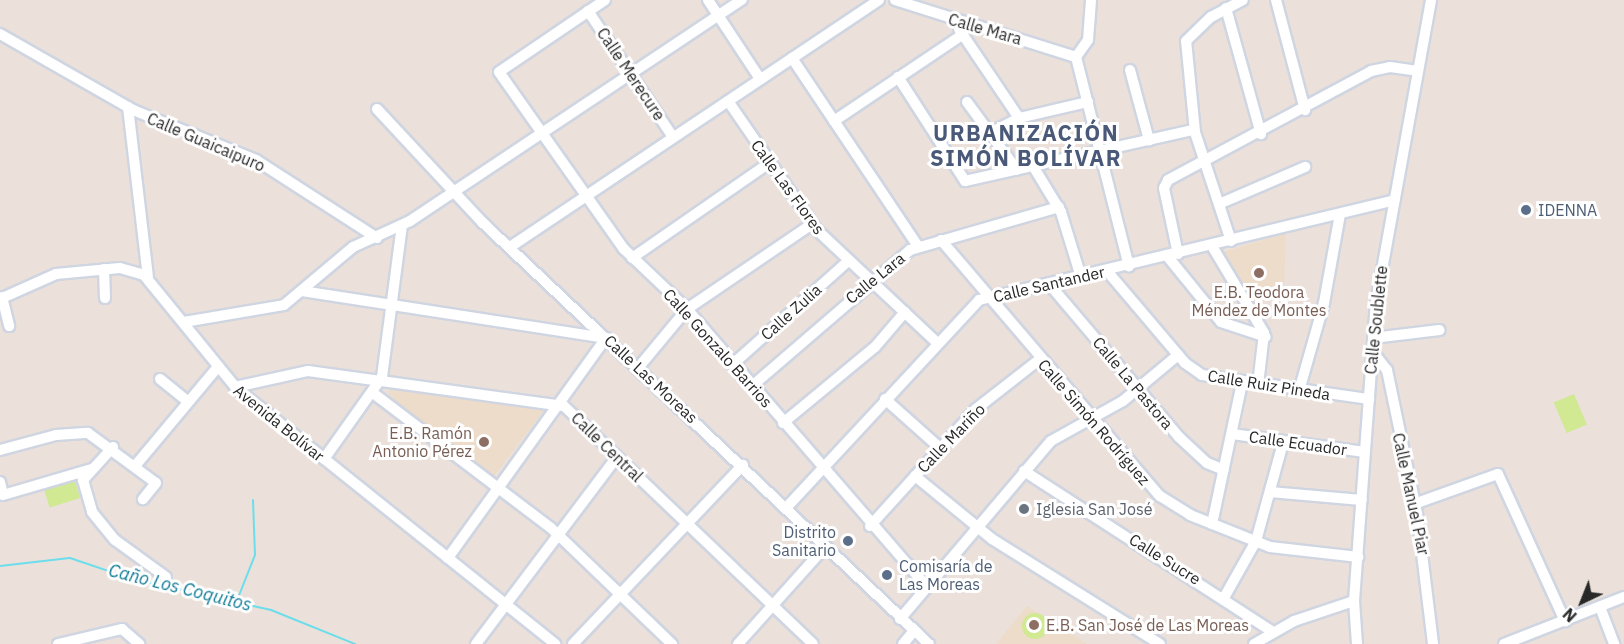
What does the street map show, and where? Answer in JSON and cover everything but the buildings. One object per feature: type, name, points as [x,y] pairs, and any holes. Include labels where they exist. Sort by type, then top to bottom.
[{"type":"street","points":[[588,11],[605,0]]},
{"type":"street","points":[[708,0],[760,79]]},
{"type":"street","points":[[184,322],[279,307],[302,291],[353,247],[402,226],[742,0]]},
{"type":"street","points":[[510,247],[879,0]]},
{"type":"street","name":"Calle Mara","points":[[895,0],[1076,57]]},
{"type":"street","points":[[1091,0],[1088,40],[1076,57],[1129,266]]},
{"type":"street","points":[[1231,241],[1194,130],[1186,39],[1226,8],[1243,0]]},
{"type":"street","points":[[1276,0],[1305,110]]},
{"type":"street","name":"Calle Soublette","points":[[1357,644],[1354,601],[1373,338],[1394,200],[1431,0]]},
{"type":"street","points":[[1226,8],[1261,134]]},
{"type":"street","name":"Calle Gonzalo Barrios","points":[[588,11],[499,72],[584,196],[632,258],[687,309],[870,525],[927,587]]},
{"type":"street","name":"Calle Merecure","points":[[588,11],[674,137]]},
{"type":"street","points":[[956,21],[962,35],[1019,118]]},
{"type":"street","name":"Calle Guaicaipuro","points":[[0,34],[128,107],[256,160],[377,238]]},
{"type":"street","points":[[834,121],[962,35]]},
{"type":"street","points":[[792,58],[918,245]]},
{"type":"street","points":[[1266,337],[1221,322],[1173,256],[1164,186],[1203,158],[1261,134],[1377,69],[1418,71]]},
{"type":"street","points":[[1130,70],[1149,140]]},
{"type":"street","points":[[898,77],[959,178],[971,181],[1194,130]]},
{"type":"street","name":"Calle Las Flores","points":[[728,101],[812,224],[848,261],[935,341]]},
{"type":"street","points":[[968,102],[1017,170]]},
{"type":"street","points":[[990,133],[1019,118],[1088,102]]},
{"type":"street","points":[[9,326],[1,298],[45,277],[104,269],[130,270],[148,277],[128,107]]},
{"type":"street","name":"Calle Las Moreas","points":[[377,109],[452,192],[743,465],[825,547],[929,644]]},
{"type":"street","points":[[632,258],[770,163]]},
{"type":"street","points":[[1033,166],[1059,207],[1080,277]]},
{"type":"street","points":[[1219,204],[1305,167]]},
{"type":"street","name":"Calle Santander","points":[[786,508],[935,341],[970,306],[989,299],[1173,256],[1394,200]]},
{"type":"street","name":"Calle Lara","points":[[752,386],[870,280],[918,245],[1059,207]]},
{"type":"street","points":[[1299,391],[1324,303],[1340,214]]},
{"type":"street","points":[[638,368],[687,309],[812,224]]},
{"type":"street","points":[[324,459],[381,379],[402,226]]},
{"type":"street","name":"Calle Simón Rodríguez","points":[[941,240],[1089,418],[1160,496],[1212,524],[1256,541],[1358,557]]},
{"type":"street","points":[[1212,246],[1266,337],[1258,385]]},
{"type":"street","name":"Calle Zulia","points":[[733,364],[848,261]]},
{"type":"street","points":[[104,269],[105,298]]},
{"type":"street","name":"Calle Ruiz Pineda","points":[[1107,271],[1178,355],[1202,375],[1242,383],[1369,399]]},
{"type":"street","name":"Avenida Bolívar","points":[[148,277],[217,368],[235,387],[555,644]]},
{"type":"street","name":"Calle La Pastora","points":[[1050,285],[1138,390],[1190,447],[1224,470]]},
{"type":"street","points":[[302,291],[606,338],[448,558]]},
{"type":"street","points":[[783,423],[875,347],[905,312]]},
{"type":"street","points":[[1373,338],[1440,330]]},
{"type":"street","name":"Calle Manuel Piar","points":[[1372,351],[1387,370],[1414,504],[1433,644]]},
{"type":"street","points":[[900,619],[1024,471],[1059,434],[1138,390],[1178,355]]},
{"type":"street","name":"Calle Mariño","points":[[870,525],[984,403],[1040,359]]},
{"type":"street","points":[[135,465],[217,368]]},
{"type":"street","name":"Calle Central","points":[[235,387],[303,371],[381,379],[557,404],[617,457],[813,644]]},
{"type":"street","points":[[160,379],[188,402]]},
{"type":"street","points":[[1212,524],[1242,383]]},
{"type":"street","points":[[373,393],[558,534],[672,644]]},
{"type":"street","points":[[885,399],[940,448]]},
{"type":"street","points":[[0,450],[84,432],[113,447],[156,483],[143,499]]},
{"type":"street","name":"Calle Ecuador","points":[[1232,434],[1283,443],[1365,452]]},
{"type":"street","points":[[1225,596],[1256,541],[1283,443]]},
{"type":"street","points":[[113,447],[82,480],[96,520],[166,577]]},
{"type":"street","points":[[476,644],[507,606],[617,457]]},
{"type":"street","points":[[573,644],[743,465]]},
{"type":"street","points":[[0,482],[3,495],[92,469]]},
{"type":"street","name":"Calle Sucre","points":[[1024,471],[1225,596],[1273,632]]},
{"type":"street","points":[[1414,504],[1498,474],[1565,621]]},
{"type":"street","points":[[915,476],[977,527],[1160,644]]},
{"type":"street","points":[[1270,492],[1362,500]]},
{"type":"street","points":[[738,644],[825,547]]},
{"type":"street","points":[[1504,644],[1517,642],[1624,597]]},
{"type":"street","points":[[1254,644],[1273,632],[1354,601]]},
{"type":"street","points":[[1600,607],[1614,644]]},
{"type":"street","points":[[58,644],[122,629],[138,644]]},
{"type":"street","points":[[903,644],[914,631]]},
{"type":"street","points":[[535,644],[543,634]]},
{"type":"shaded area","name":"E.B. Teodora Méndez de Montes","points":[[1286,233],[1284,289],[1253,307],[1224,252]]},
{"type":"shaded area","name":"E.B. Ramón Antonio Pérez","points":[[394,388],[544,410],[494,476],[393,400],[388,392]]},
{"type":"shaded area","name":"E.B. San José de Las Moreas","points":[[1027,606],[1087,644],[996,644]]},
{"type":"green space","points":[[1574,394],[1587,424],[1567,433],[1554,403]]},
{"type":"green space","points":[[74,478],[80,498],[50,507],[43,487]]},
{"type":"green space","points":[[1035,613],[1044,617],[1048,626],[1044,635],[1035,639],[1026,635],[1022,626],[1026,617]]},
{"type":"waterway","points":[[236,603],[255,555],[253,500]]},
{"type":"waterway","name":"Caño Los Coquitos","points":[[0,566],[70,558],[129,578],[271,610],[355,644]]},
{"type":"place","name":"IDENNA","points":[[1526,210]]},
{"type":"place","name":"E.B. Teodora Méndez de Montes","points":[[1259,273]]},
{"type":"place","name":"E.B. Ramón Antonio Pérez","points":[[484,442]]},
{"type":"place","name":"Iglesia San José","points":[[1024,509]]},
{"type":"place","name":"Distrito Sanitario","points":[[848,541]]},
{"type":"place","name":"Comisaría de Las Moreas","points":[[887,575]]},
{"type":"place","name":"E.B. San José de Las Moreas","points":[[1034,625]]},
{"type":"district","name":"URBANIZACIÓN SIMÓN BOLÍVAR","points":[[1026,144]]}]
